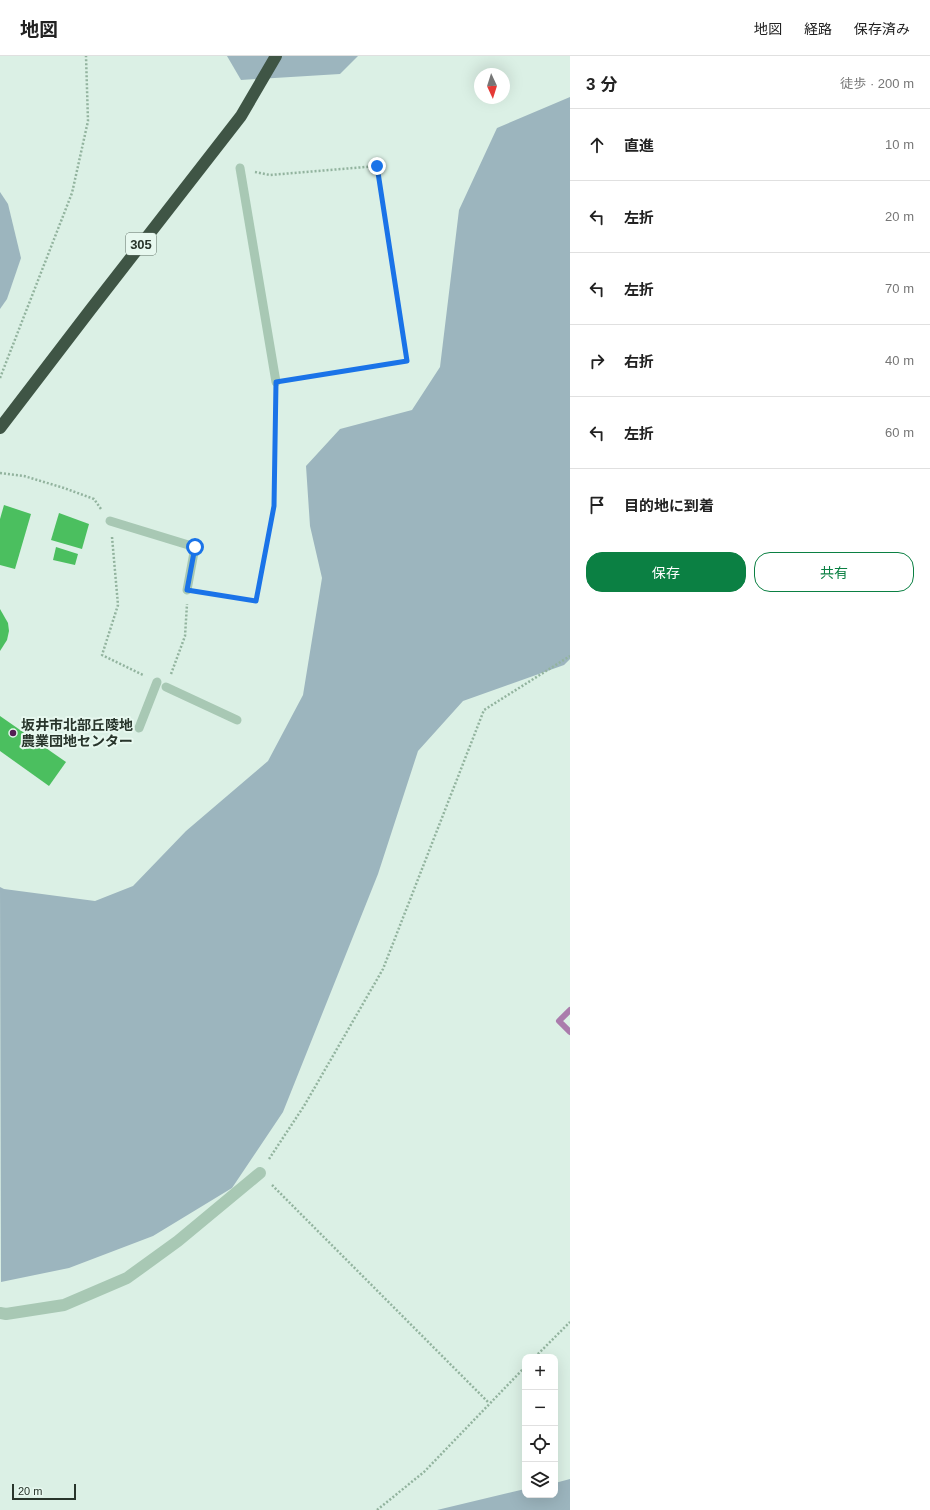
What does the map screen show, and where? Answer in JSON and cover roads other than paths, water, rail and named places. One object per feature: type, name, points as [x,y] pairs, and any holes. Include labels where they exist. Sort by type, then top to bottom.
[{"type":"highway","name":"305","points":[[0,428],[240,116],[276,56]]},
{"type":"street","points":[[0,1313],[6,1314],[64,1305],[127,1278],[178,1241],[260,1173]]},
{"type":"lane","points":[[240,168],[276,382]]},
{"type":"lane","points":[[110,521],[195,547],[187,590]]},
{"type":"lane","points":[[139,728],[158,682]]},
{"type":"lane","points":[[166,687],[237,720]]},
{"type":"waterway","points":[[570,1010],[559,1021],[570,1032]]},
{"type":"place","name":"坂井市北部丘陵地 農業団地センター","points":[[13,733]]}]
